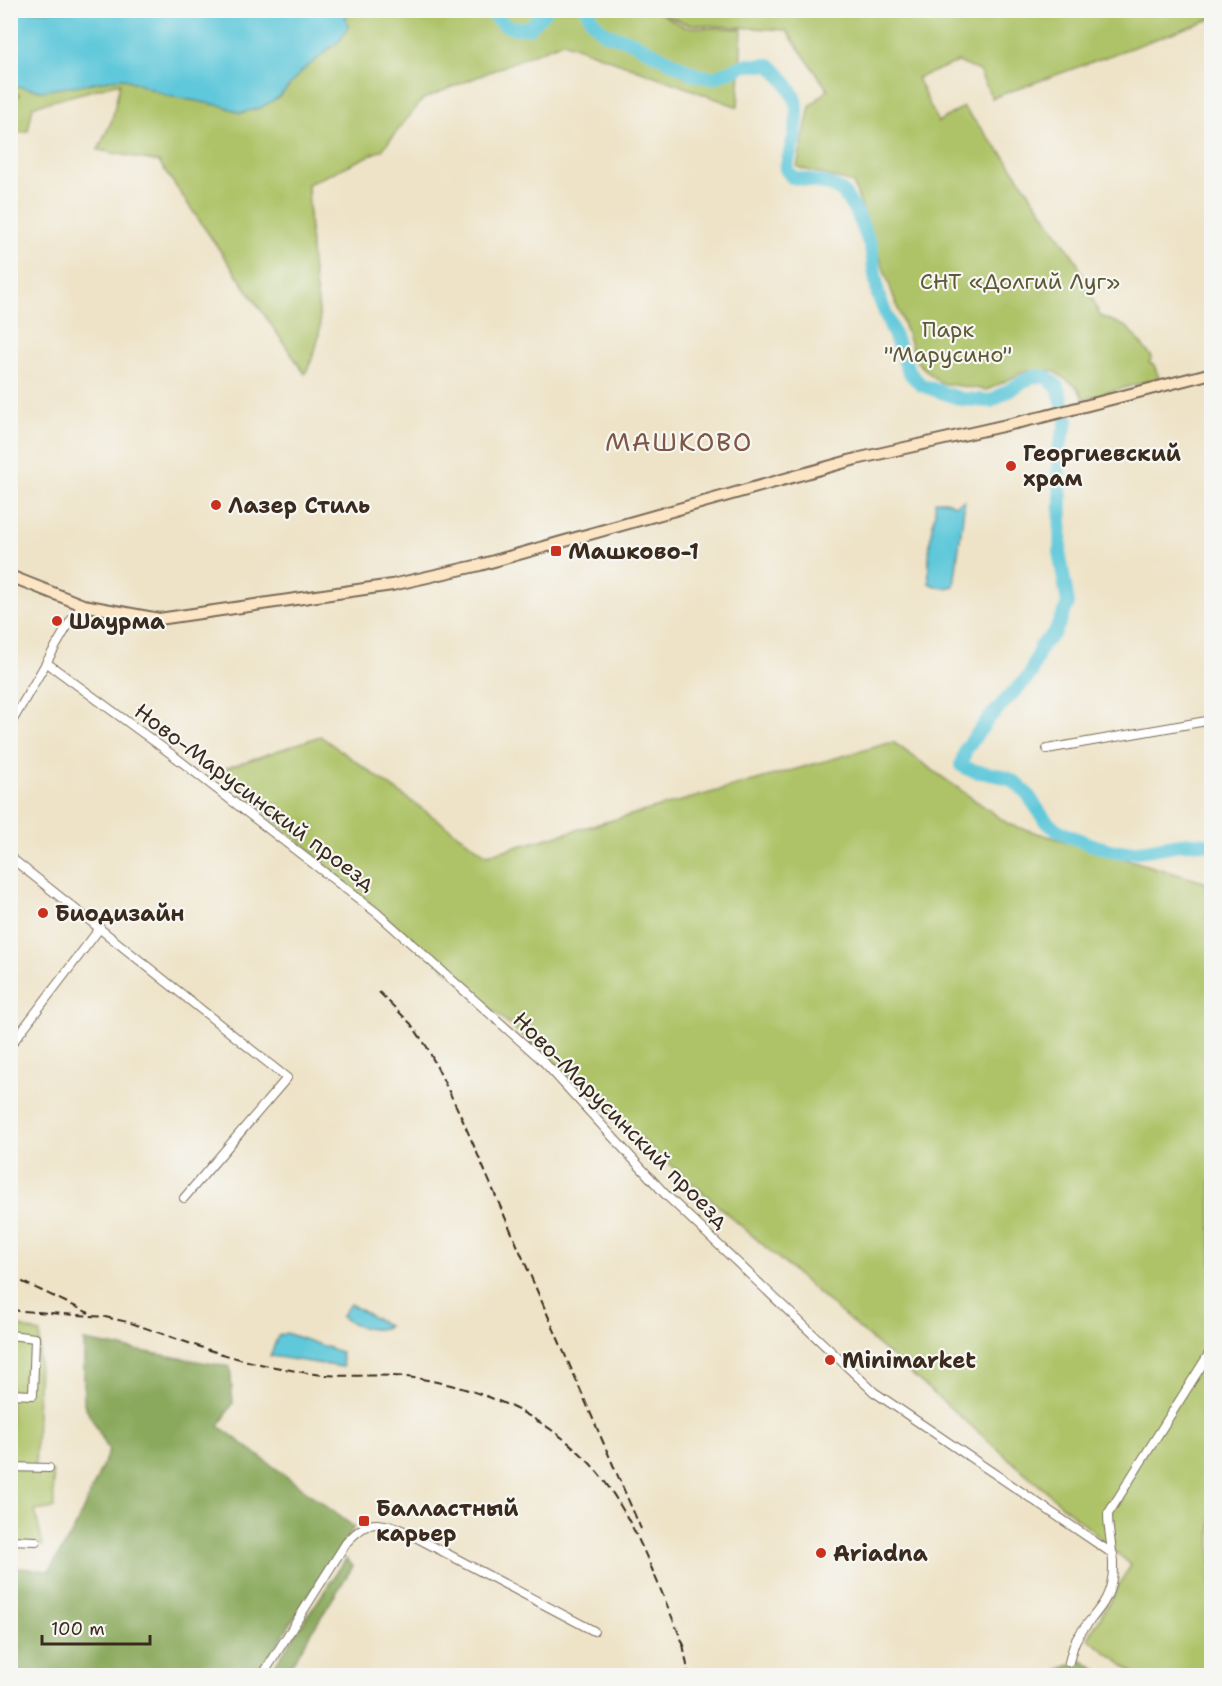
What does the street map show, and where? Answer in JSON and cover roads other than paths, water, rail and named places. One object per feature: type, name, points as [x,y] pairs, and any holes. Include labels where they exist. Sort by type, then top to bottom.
[{"type":"street","points":[[10,576],[83,605],[143,618],[168,619],[420,580],[837,464],[1042,417],[1212,373]]},
{"type":"street","points":[[10,725],[71,620],[83,605]]},
{"type":"street","name":"Ново-Марусинский проезд","points":[[47,663],[174,756],[377,913],[543,1061],[665,1194],[874,1392],[1113,1554]]},
{"type":"street","points":[[1047,749],[1212,720]]},
{"type":"street","points":[[10,857],[287,1078],[184,1198]]},
{"type":"street","points":[[10,1046],[99,928]]},
{"type":"street","points":[[10,1335],[35,1338],[33,1395],[10,1394]]},
{"type":"street","points":[[1069,1662],[1076,1640],[1100,1611],[1111,1585],[1113,1554],[1108,1514],[1212,1349]]},
{"type":"street","points":[[10,1467],[49,1468]]},
{"type":"street","points":[[262,1676],[346,1543],[360,1528],[377,1522],[402,1530],[594,1631]]},
{"type":"street","points":[[10,1540],[36,1541]]},
{"type":"water","points":[[11,11],[345,11],[348,27],[341,39],[302,71],[279,97],[260,108],[241,113],[223,106],[168,96],[123,78],[42,91],[11,85]]},
{"type":"water","points":[[965,500],[954,586],[944,588],[935,586],[929,583],[929,571],[935,501],[946,501],[955,505]]},
{"type":"water","points":[[350,1304],[388,1326],[370,1329],[346,1320],[341,1317]]},
{"type":"water","points":[[286,1333],[341,1352],[343,1367],[270,1356],[278,1336]]},
{"type":"waterway","points":[[490,10],[506,26],[522,28],[529,28],[546,10]]},
{"type":"waterway","points":[[587,10],[593,22],[606,34],[630,41],[696,75],[713,78],[745,65],[770,65],[783,78],[796,102],[797,113],[794,138],[786,169],[792,177],[828,184],[843,192],[858,215],[871,247],[878,295],[909,372],[921,385],[961,399],[991,401],[1033,376],[1046,377],[1058,387],[1067,421],[1057,455],[1061,498],[1060,557],[1068,603],[1055,632],[1041,646],[1030,675],[989,718],[966,749],[961,765],[973,771],[1001,776],[1013,781],[1024,790],[1054,828],[1097,846],[1125,852],[1190,843],[1212,845]]},
{"type":"railway","points":[[379,992],[411,1024],[427,1047],[460,1114],[641,1529]]},
{"type":"railway","points":[[10,1276],[89,1313]]},
{"type":"railway","points":[[10,1310],[105,1317],[128,1322],[256,1363],[307,1373],[335,1376],[396,1376],[434,1381],[462,1388],[517,1410],[543,1424],[566,1441],[587,1460],[605,1482],[640,1542],[686,1650]]},
{"type":"railway","points":[[683,1644],[689,1676]]},
{"type":"place","name":"Георгиевский храм","points":[[1011,466]]},
{"type":"place","name":"Лазер Стиль","points":[[216,505]]},
{"type":"place","name":"Машково-1","points":[[556,551]]},
{"type":"place","name":"Шаурма","points":[[57,621]]},
{"type":"place","name":"Биодизайн","points":[[43,913]]},
{"type":"place","name":"Minimarket","points":[[830,1360]]},
{"type":"place","name":"Балластный карьер","points":[[364,1521]]},
{"type":"place","name":"Ariadna","points":[[821,1553]]},
{"type":"district","name":"МАШКОВО","points":[[679,441]]},
{"type":"park label","name":"СНТ «Долгий Луг»","points":[[1020,281]]},
{"type":"park label","name":"Парк \"Марусино\"","points":[[948,342]]}]
